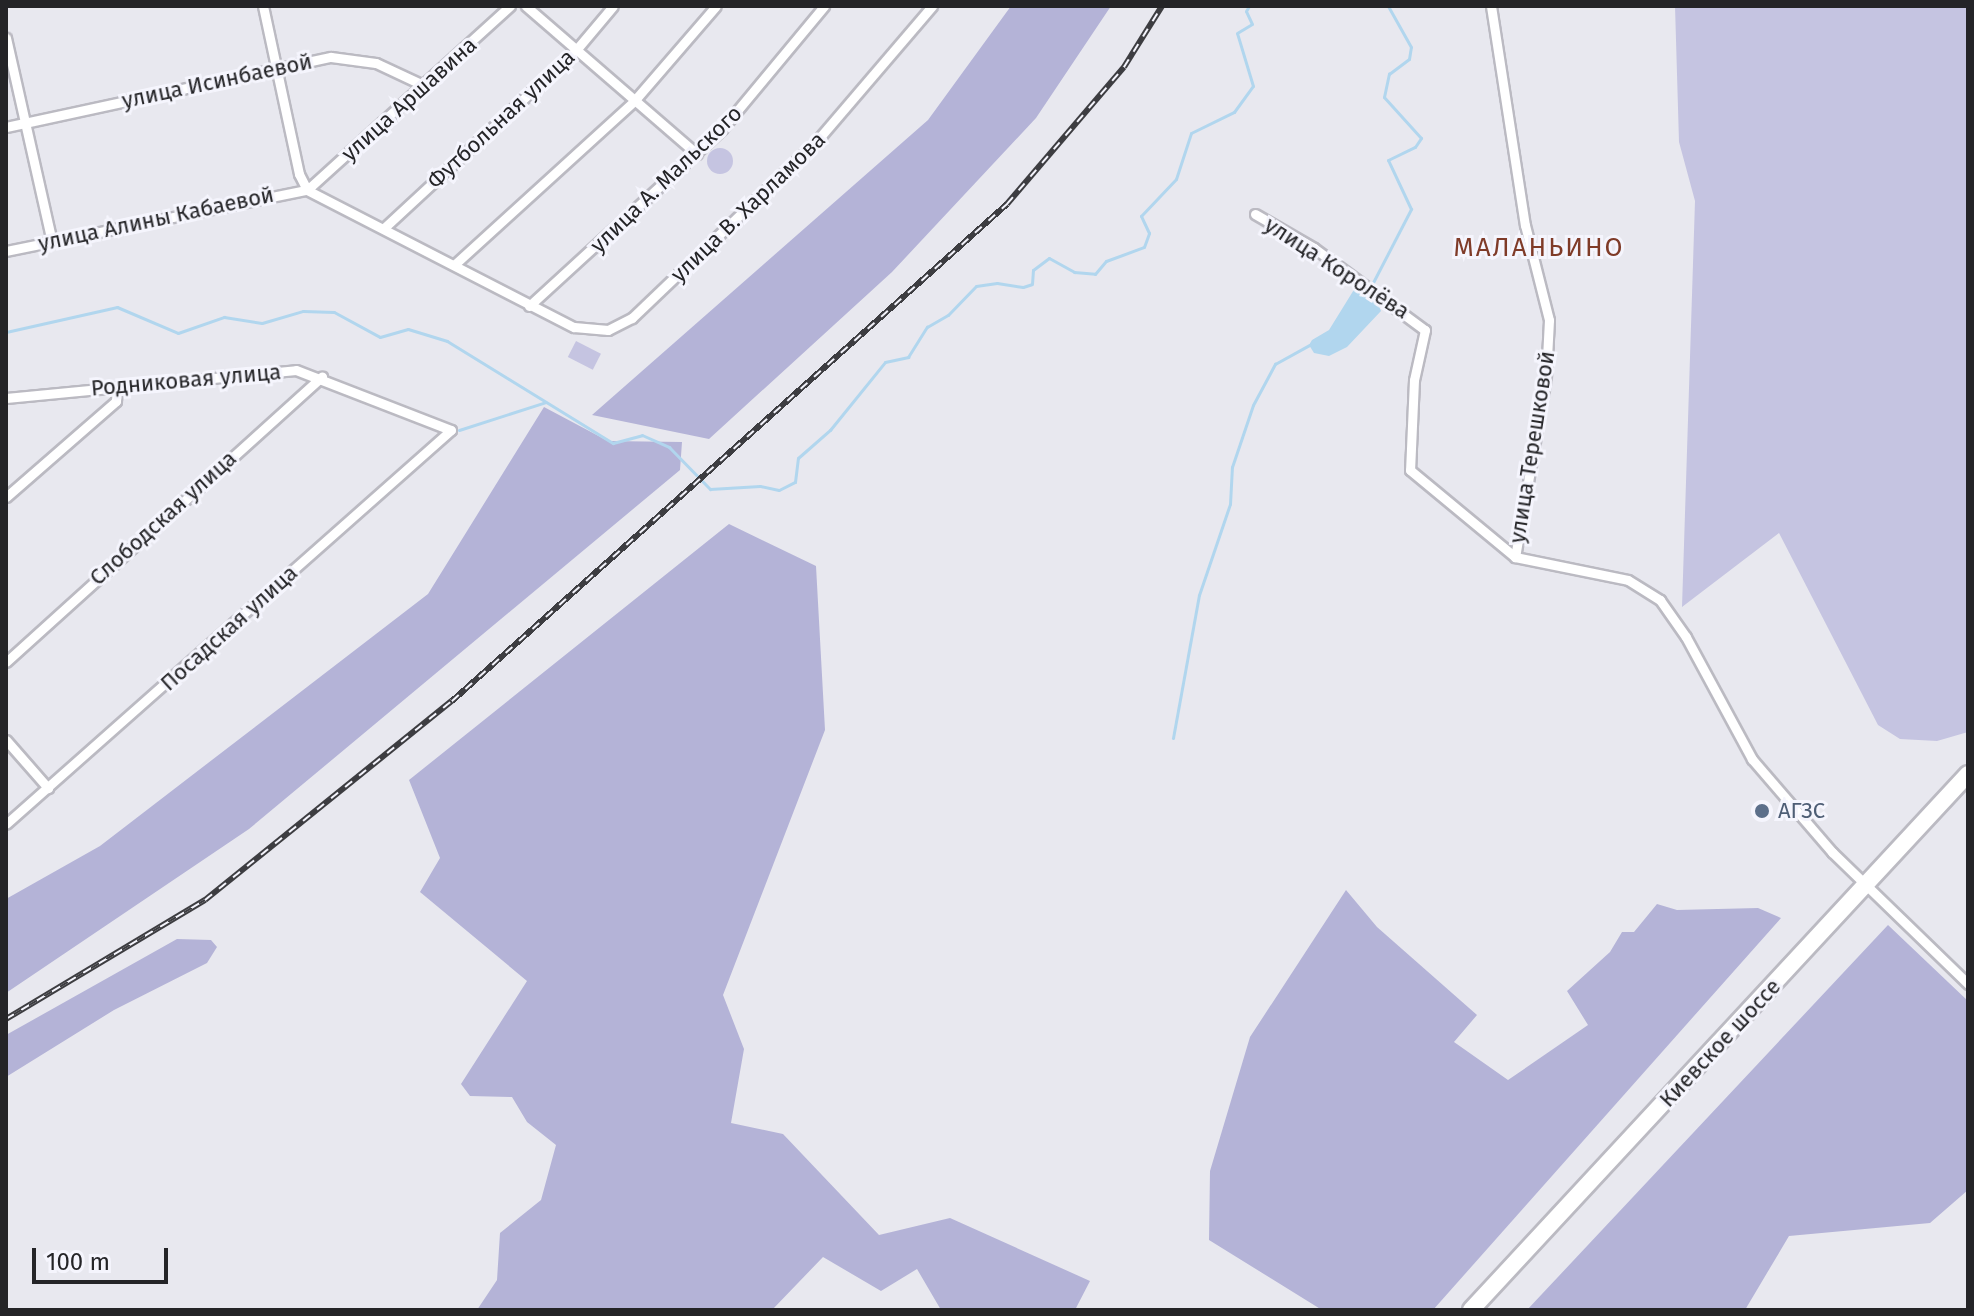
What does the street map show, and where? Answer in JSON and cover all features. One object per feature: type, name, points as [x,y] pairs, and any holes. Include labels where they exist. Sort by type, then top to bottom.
[{"type":"highway","name":"Киевское шоссе","points":[[1471,1310],[1968,774]]},
{"type":"street","points":[[263,6],[299,174],[307,190]]},
{"type":"street","name":"улица Аршавина","points":[[307,190],[510,6]]},
{"type":"street","points":[[526,6],[697,154]]},
{"type":"street","name":"Футбольная улица","points":[[384,228],[576,50],[613,6]]},
{"type":"street","points":[[454,265],[634,101],[716,6]]},
{"type":"street","name":"улица А. Мальского","points":[[529,306],[697,154],[824,6]]},
{"type":"street","name":"улица В. Харламова","points":[[307,190],[529,306],[592,333],[632,318],[815,143],[932,6]]},
{"type":"street","name":"улица Терешковой","points":[[1491,6],[1525,225],[1549,320],[1546,378],[1515,557]]},
{"type":"street","points":[[6,38],[52,242]]},
{"type":"street","name":"улица Исинбаевой","points":[[6,127],[278,68],[353,58],[404,72],[425,86]]},
{"type":"street","name":"улица Алины Кабаевой","points":[[6,251],[307,190]]},
{"type":"street","name":"улица Королёва","points":[[1255,214],[1314,248],[1425,330],[1414,380],[1410,470],[1515,557]]},
{"type":"street","name":"Родниковая улица","points":[[6,398],[296,370],[322,376],[451,430]]},
{"type":"street","name":"Слободская улица","points":[[6,662],[322,376]]},
{"type":"street","points":[[6,497],[116,401],[117,387]]},
{"type":"street","name":"Посадская улица","points":[[6,824],[451,430]]},
{"type":"street","points":[[1515,557],[1628,580],[1660,600],[1686,637],[1752,759],[1832,852],[1968,984]]},
{"type":"street","points":[[6,740],[48,788]]},
{"type":"shaded area","points":[[1011,6],[1111,6],[1036,118],[892,272],[709,439],[592,415],[928,120]]},
{"type":"shaded area","points":[[1675,6],[1968,6],[1968,732],[1937,741],[1900,739],[1878,725],[1779,533],[1682,607],[1695,201],[1679,142]]},
{"type":"shaded area","points":[[720,148],[729,152],[733,161],[729,170],[720,174],[711,170],[707,161],[711,152]]},
{"type":"shaded area","points":[[1355,288],[1376,299],[1381,311],[1347,347],[1329,356],[1314,353],[1309,345],[1312,340],[1329,330]]},
{"type":"shaded area","points":[[576,341],[601,354],[593,370],[568,357]]},
{"type":"shaded area","points":[[544,407],[608,441],[682,442],[680,470],[249,829],[6,993],[6,899],[100,846],[428,594]]},
{"type":"shaded area","points":[[729,524],[816,566],[825,730],[723,995],[744,1049],[731,1123],[783,1134],[879,1235],[950,1218],[1090,1281],[1075,1310],[941,1310],[917,1269],[881,1291],[823,1257],[772,1310],[477,1310],[497,1280],[500,1233],[541,1200],[556,1145],[527,1122],[512,1097],[470,1096],[461,1084],[527,981],[420,892],[440,858],[409,780]]},
{"type":"shaded area","points":[[1346,890],[1377,927],[1477,1015],[1454,1042],[1508,1080],[1588,1025],[1567,991],[1610,952],[1622,932],[1634,932],[1657,904],[1677,910],[1758,908],[1781,918],[1433,1310],[1322,1310],[1209,1240],[1210,1171],[1250,1037]]},
{"type":"shaded area","points":[[1888,925],[1968,1001],[1968,1190],[1930,1223],[1789,1236],[1745,1310],[1527,1310]]},
{"type":"shaded area","points":[[177,939],[211,940],[217,947],[207,963],[114,1010],[6,1077],[6,1035]]},
{"type":"waterway","points":[[6,332],[117,307],[178,333],[224,317],[262,323],[303,311],[334,312],[380,337],[408,329],[447,341],[613,443],[642,435],[669,447],[710,489],[760,486],[779,490],[795,482],[798,458],[830,430],[885,362],[908,357],[927,327],[948,315],[976,286],[997,283],[1023,287],[1032,284],[1033,270],[1049,258],[1074,272],[1095,274],[1106,261],[1144,247],[1149,233],[1141,216],[1176,179],[1191,133],[1234,112],[1253,86],[1237,33],[1252,24],[1246,11],[1249,6]]},
{"type":"waterway","points":[[1367,294],[1411,209],[1388,160],[1415,147],[1421,138],[1384,97],[1389,74],[1409,59],[1411,47],[1388,6]]},
{"type":"waterway","points":[[1173,738],[1199,595],[1230,504],[1232,467],[1253,405],[1275,364],[1309,345]]},
{"type":"waterway","points":[[459,430],[546,402]]},
{"type":"railway","points":[[6,1019],[205,900],[452,701],[1007,204],[1124,67],[1162,6]]},
{"type":"place","name":"АГЗС","points":[[1762,811]]},
{"type":"district","name":"МАЛАНЬИНО","points":[[1539,248]]}]
